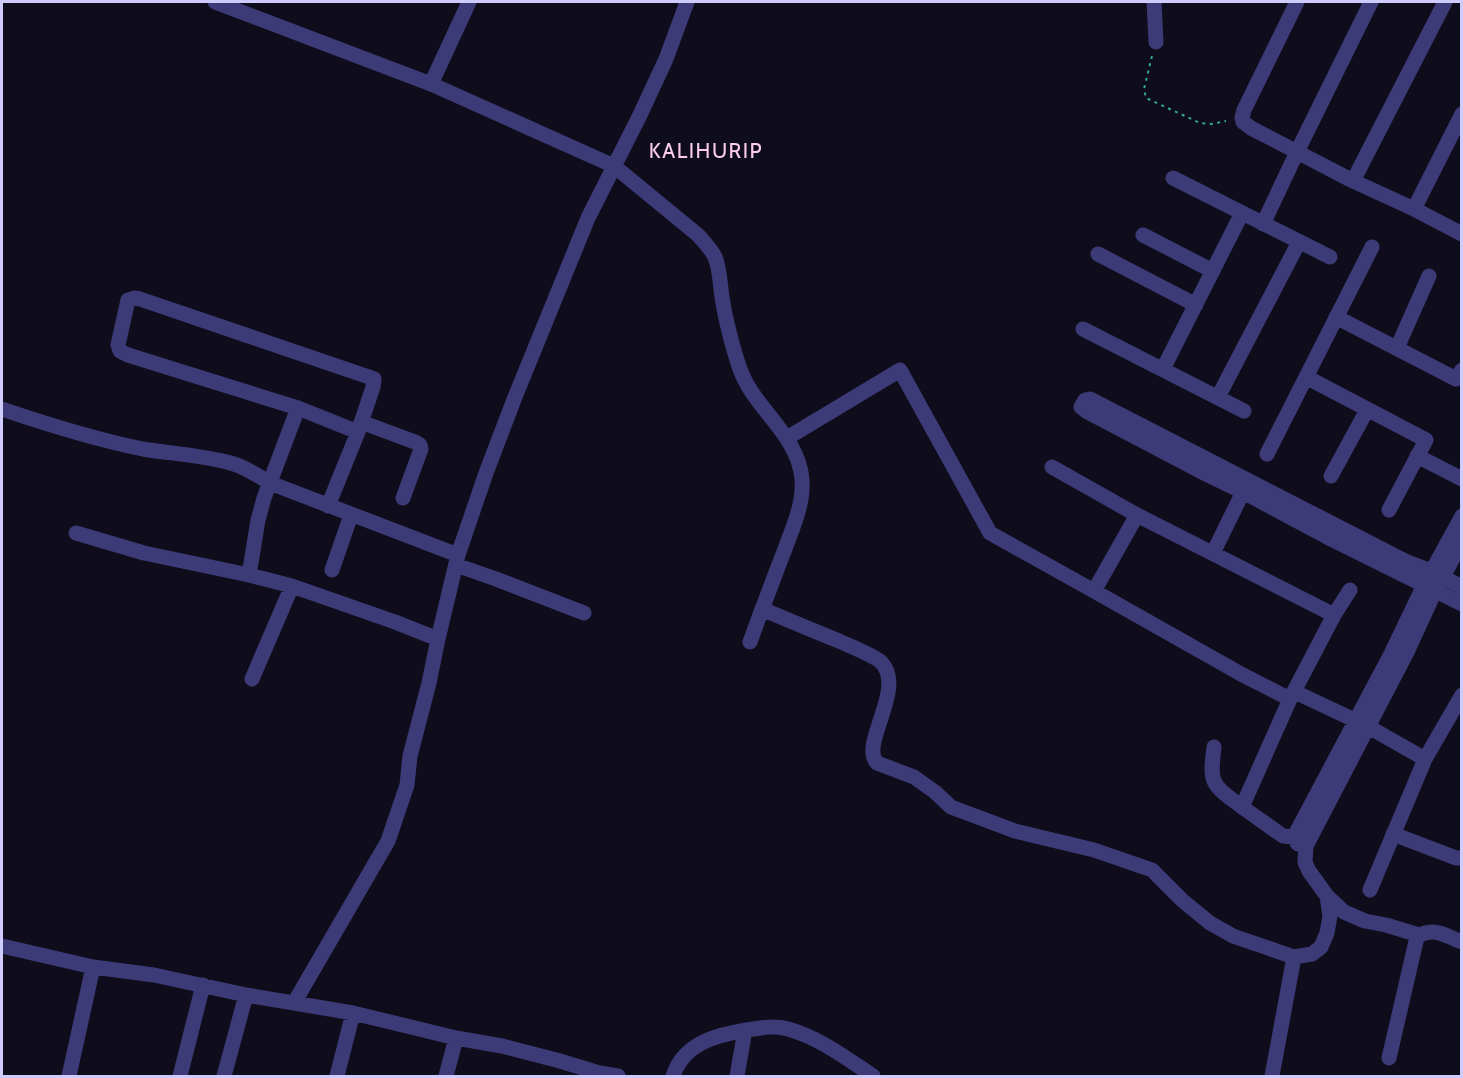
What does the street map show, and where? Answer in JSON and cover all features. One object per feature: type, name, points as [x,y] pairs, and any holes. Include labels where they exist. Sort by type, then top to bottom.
[{"type":"street","points":[[215,2],[431,84],[614,166],[698,235],[714,256],[722,300],[740,369],[751,392],[787,438],[797,458],[802,479],[801,501],[794,524],[750,642]]},
{"type":"street","points":[[431,84],[469,2]]},
{"type":"street","points":[[294,1003],[388,841],[407,785],[410,756],[457,560],[486,472],[588,218],[662,68],[687,2]]},
{"type":"street","points":[[1154,2],[1156,42]]},
{"type":"street","points":[[1298,2],[1244,110],[1243,122],[1353,181],[1461,234]]},
{"type":"street","points":[[1263,224],[1371,2]]},
{"type":"street","points":[[1353,181],[1445,2]]},
{"type":"street","points":[[1414,209],[1461,114]]},
{"type":"street","points":[[1173,178],[1330,257]]},
{"type":"street","points":[[1163,369],[1242,213]]},
{"type":"street","points":[[1143,235],[1213,271]]},
{"type":"street","points":[[1218,397],[1299,242]]},
{"type":"street","points":[[1267,454],[1372,247]]},
{"type":"street","points":[[1098,254],[1196,305]]},
{"type":"street","points":[[1397,348],[1429,276]]},
{"type":"street","points":[[328,506],[360,427],[374,380],[140,299],[128,300],[118,345],[120,351],[360,427],[415,441],[421,449],[403,498]]},
{"type":"street","points":[[1336,317],[1456,379],[1461,370]]},
{"type":"street","points":[[1083,329],[1244,411]]},
{"type":"street","points":[[787,438],[900,370],[990,533],[1241,674],[1361,723],[1425,759]]},
{"type":"street","points":[[1305,377],[1425,440],[1389,510]]},
{"type":"street","points":[[249,575],[258,520],[298,408]]},
{"type":"street","points":[[2,409],[94,438],[234,464],[270,483],[584,614]]},
{"type":"street","points":[[1331,476],[1367,410]]},
{"type":"street","points":[[1330,530],[1208,475],[1160,443],[1433,581],[1461,604]]},
{"type":"street","points":[[1417,456],[1461,479]]},
{"type":"street","points":[[1053,467],[1137,514],[1334,615]]},
{"type":"street","points":[[1213,553],[1243,492]]},
{"type":"street","points":[[1094,591],[1137,514]]},
{"type":"street","points":[[332,570],[351,515]]},
{"type":"street","points":[[1433,581],[1461,516]]},
{"type":"street","points":[[76,533],[144,553],[292,586],[438,639]]},
{"type":"street","points":[[1419,935],[1354,917],[1344,912],[1327,896],[1309,872],[1296,833],[1361,723],[1390,654],[1433,581],[1461,542]]},
{"type":"street","points":[[1433,581],[1461,587]]},
{"type":"street","points":[[252,680],[292,586]]},
{"type":"street","points":[[1242,807],[1292,696],[1334,615],[1350,590]]},
{"type":"street","points":[[762,609],[880,661],[888,673],[890,684],[874,744],[873,760],[914,777],[951,807],[1015,831],[1094,850],[1152,870],[1210,923],[1233,936],[1294,957],[1312,954],[1322,947],[1330,916],[1327,896]]},
{"type":"street","points":[[1370,890],[1425,759],[1461,695]]},
{"type":"street","points":[[1214,747],[1212,779],[1220,790],[1283,836],[1300,842]]},
{"type":"street","points":[[1393,834],[1460,854]]},
{"type":"street","points":[[1389,1058],[1417,937],[1425,932],[1434,932],[1461,942]]},
{"type":"street","points":[[2,946],[93,967],[154,975],[246,995],[353,1013],[456,1038],[502,1046],[618,1077]]},
{"type":"street","points":[[1272,1077],[1294,957]]},
{"type":"street","points":[[69,1077],[93,967]]},
{"type":"street","points":[[180,1077],[203,985]]},
{"type":"street","points":[[225,1077],[246,995]]},
{"type":"street","points":[[337,1077],[353,1013]]},
{"type":"street","points":[[673,1077],[677,1065],[704,1041],[733,1032],[764,1027],[785,1028],[806,1035],[823,1044],[854,1071],[873,1077]]},
{"type":"street","points":[[737,1077],[745,1030]]},
{"type":"street","points":[[446,1077],[456,1038]]},
{"type":"street","points":[[557,1077],[560,1061]]},
{"type":"path","points":[[1156,42],[1144,89],[1146,98],[1200,123],[1212,124],[1242,118]]},
{"type":"district","name":"KALIHURIP","points":[[706,151]]}]
